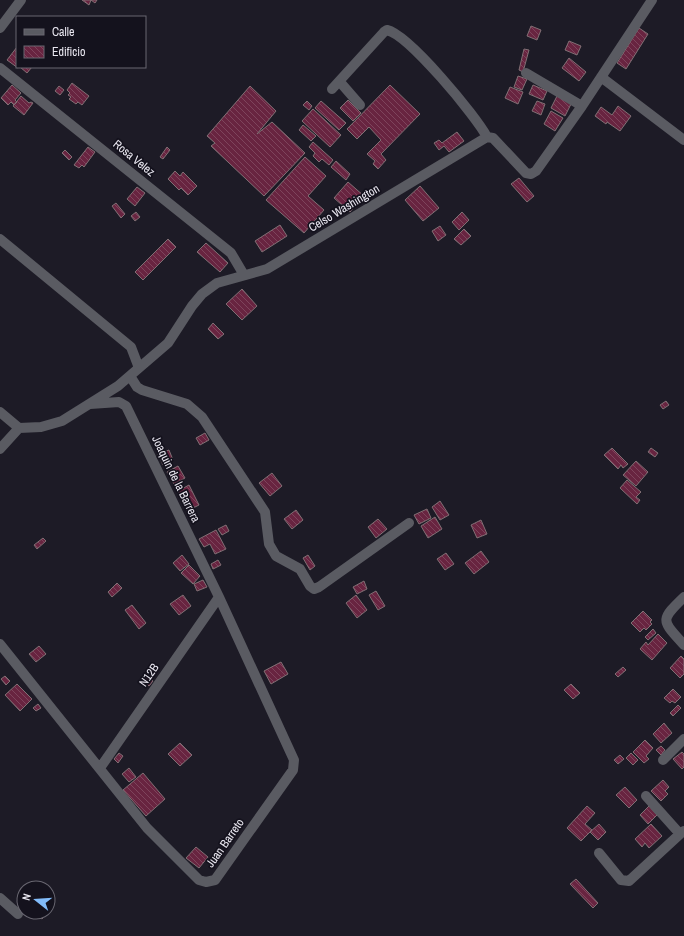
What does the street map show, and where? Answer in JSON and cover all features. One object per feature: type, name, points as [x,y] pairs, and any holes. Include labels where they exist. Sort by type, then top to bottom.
[{"type":"street","points":[[0,28],[21,0]]},
{"type":"street","points":[[360,105],[336,85],[384,32],[387,30],[392,31],[406,41],[447,84],[482,127],[487,137],[493,138],[526,173],[531,174],[536,171],[582,106],[652,0]]},
{"type":"street","name":"Rosa Velez","points":[[0,68],[232,253],[244,275]]},
{"type":"street","points":[[526,73],[582,106]]},
{"type":"street","points":[[602,77],[684,140]]},
{"type":"street","name":"Celso Washington","points":[[19,428],[41,426],[62,421],[118,386],[168,343],[192,306],[202,294],[217,283],[267,269],[487,137]]},
{"type":"street","points":[[0,239],[131,347],[139,368]]},
{"type":"street","points":[[130,376],[137,387],[142,390],[187,404],[202,417],[264,512],[269,544],[276,556],[300,569],[310,586],[314,589],[319,587],[408,523]]},
{"type":"street","name":"Joaquin de la Barrera","points":[[90,404],[120,402],[126,406],[219,597]]},
{"type":"street","points":[[0,412],[19,428],[0,449]]},
{"type":"street","name":"N12B","points":[[100,768],[219,597]]},
{"type":"street","name":"Juan Barreto","points":[[0,644],[147,828],[199,880],[206,882],[215,880],[294,765],[294,760],[219,597]]},
{"type":"street","points":[[684,598],[668,613],[666,619],[666,626],[684,645]]},
{"type":"street","points":[[663,760],[684,739]]},
{"type":"street","points":[[599,853],[621,880],[626,882],[629,881],[682,832],[646,796]]},
{"type":"street","points":[[0,898],[16,912]]},
{"type":"building","points":[[82,0],[91,0],[89,5]]},
{"type":"building","points":[[531,26],[541,30],[537,40],[527,36]]},
{"type":"building","points":[[639,28],[648,34],[626,69],[617,63]]},
{"type":"building","points":[[569,41],[581,46],[577,55],[565,50]]},
{"type":"building","points":[[16,48],[16,67],[7,60]]},
{"type":"building","points":[[524,49],[529,50],[523,72],[519,70]]},
{"type":"building","points":[[569,58],[586,72],[579,81],[562,68]]},
{"type":"building","points":[[21,68],[31,68],[27,73]]},
{"type":"building","points":[[518,76],[527,79],[522,90],[514,87]]},
{"type":"building","points":[[72,83],[89,96],[82,105],[78,102],[76,104],[69,99],[71,97],[68,95],[70,93],[67,90]]},
{"type":"building","points":[[12,85],[21,93],[15,100],[17,102],[14,105],[11,102],[8,105],[1,98]]},
{"type":"building","points":[[390,85],[420,114],[381,154],[386,160],[378,169],[373,164],[375,161],[367,154],[381,140],[369,127],[357,139],[347,129]]},
{"type":"building","points":[[533,85],[547,91],[543,100],[529,94]]},
{"type":"building","points":[[59,86],[64,90],[60,95],[55,91]]},
{"type":"building","points":[[250,86],[276,111],[257,134],[272,122],[305,153],[264,196],[211,146],[215,143],[207,136]]},
{"type":"building","points":[[510,87],[523,92],[518,104],[505,98]]},
{"type":"building","points":[[21,96],[29,103],[33,103],[24,115],[13,106]]},
{"type":"building","points":[[557,96],[571,104],[565,116],[551,108]]},
{"type":"building","points":[[348,100],[361,113],[353,121],[340,108]]},
{"type":"building","points":[[307,101],[312,106],[309,110],[303,105]]},
{"type":"building","points":[[321,101],[346,123],[339,130],[315,108]]},
{"type":"building","points":[[537,101],[545,104],[541,115],[532,111]]},
{"type":"building","points":[[618,106],[631,116],[620,131],[607,122],[606,124],[595,116],[601,107],[612,115]]},
{"type":"building","points":[[313,109],[341,135],[330,147],[302,121]]},
{"type":"building","points":[[551,111],[563,118],[555,131],[544,124]]},
{"type":"building","points":[[303,125],[316,136],[311,141],[299,130]]},
{"type":"building","points":[[457,132],[464,141],[449,152],[444,146],[439,150],[434,143],[439,140],[442,143]]},
{"type":"building","points":[[313,142],[333,160],[329,165],[322,159],[319,162],[313,156],[315,153],[309,147]]},
{"type":"building","points":[[88,147],[95,152],[84,167],[82,165],[79,168],[74,165]]},
{"type":"building","points":[[167,147],[170,150],[163,159],[160,157]]},
{"type":"building","points":[[65,150],[72,157],[69,160],[62,153]]},
{"type":"building","points":[[305,157],[326,176],[308,196],[324,210],[304,233],[266,200]]},
{"type":"building","points":[[336,161],[350,174],[346,180],[331,167]]},
{"type":"building","points":[[175,171],[180,176],[183,172],[197,186],[188,195],[181,188],[179,190],[168,179]]},
{"type":"building","points":[[519,178],[534,196],[527,202],[511,184]]},
{"type":"building","points":[[348,182],[364,196],[350,212],[334,198]]},
{"type":"building","points":[[420,186],[439,208],[423,221],[405,200]]},
{"type":"building","points":[[137,187],[145,193],[135,206],[127,199]]},
{"type":"building","points":[[116,203],[125,214],[121,218],[112,206]]},
{"type":"building","points":[[136,212],[140,217],[135,221],[131,216]]},
{"type":"building","points":[[462,212],[469,220],[459,230],[452,222]]},
{"type":"building","points":[[280,225],[287,236],[262,252],[255,241]]},
{"type":"building","points":[[440,226],[446,235],[438,241],[432,231]]},
{"type":"building","points":[[464,229],[471,236],[461,245],[454,239]]},
{"type":"building","points":[[168,239],[176,247],[143,280],[135,272]]},
{"type":"building","points":[[206,243],[228,263],[220,272],[197,252]]},
{"type":"building","points":[[242,289],[257,306],[242,320],[226,304]]},
{"type":"building","points":[[213,323],[224,334],[218,339],[208,329]]},
{"type":"building","points":[[666,401],[669,405],[663,409],[660,405]]},
{"type":"building","points":[[205,433],[209,440],[200,445],[196,438]]},
{"type":"building","points":[[612,448],[628,464],[623,468],[621,465],[618,469],[604,455]]},
{"type":"building","points":[[651,448],[658,453],[655,457],[648,452]]},
{"type":"building","points":[[169,450],[173,460],[163,465],[158,454]]},
{"type":"building","points":[[636,461],[648,472],[636,486],[623,475]]},
{"type":"building","points":[[178,466],[185,478],[174,484],[167,472]]},
{"type":"building","points":[[272,473],[282,486],[270,496],[259,483]]},
{"type":"building","points":[[627,480],[641,492],[636,497],[640,500],[637,504],[620,488]]},
{"type":"building","points":[[189,485],[199,505],[187,511],[178,491]]},
{"type":"building","points":[[440,501],[449,515],[440,520],[432,507]]},
{"type":"building","points":[[427,509],[431,518],[419,524],[414,515]]},
{"type":"building","points":[[296,510],[303,520],[292,529],[284,519]]},
{"type":"building","points":[[435,517],[442,529],[428,538],[421,526]]},
{"type":"building","points":[[378,519],[387,529],[376,538],[368,527]]},
{"type":"building","points":[[481,520],[487,534],[477,538],[471,525]]},
{"type":"building","points":[[226,525],[229,531],[222,535],[218,529]]},
{"type":"building","points":[[216,530],[226,549],[215,554],[210,544],[204,547],[199,539]]},
{"type":"building","points":[[43,538],[46,541],[37,549],[34,545]]},
{"type":"building","points":[[481,551],[489,562],[474,574],[465,563]]},
{"type":"building","points":[[446,553],[454,564],[445,570],[437,559]]},
{"type":"building","points":[[182,555],[189,564],[180,571],[173,563]]},
{"type":"building","points":[[308,555],[315,566],[310,570],[303,558]]},
{"type":"building","points":[[218,560],[221,565],[213,569],[211,564]]},
{"type":"building","points":[[189,565],[200,576],[193,584],[181,573]]},
{"type":"building","points":[[203,580],[207,587],[197,591],[194,584]]},
{"type":"building","points":[[364,581],[367,589],[357,594],[353,587]]},
{"type":"building","points":[[117,583],[122,588],[112,597],[108,592]]},
{"type":"building","points":[[376,591],[385,606],[378,610],[369,595]]},
{"type":"building","points":[[183,595],[191,606],[179,615],[170,604]]},
{"type":"building","points":[[356,595],[367,610],[357,618],[346,603]]},
{"type":"building","points":[[132,605],[146,623],[139,629],[125,610]]},
{"type":"building","points":[[643,611],[652,620],[650,622],[652,624],[646,630],[644,628],[640,632],[631,623]]},
{"type":"building","points":[[653,629],[656,633],[648,640],[645,637]]},
{"type":"building","points":[[658,634],[667,643],[652,660],[640,649],[646,642],[648,645]]},
{"type":"building","points":[[39,646],[46,654],[36,662],[29,654]]},
{"type":"building","points":[[681,656],[684,659],[684,674],[680,678],[670,668]]},
{"type":"building","points":[[281,662],[288,674],[271,684],[264,671]]},
{"type":"building","points":[[623,667],[626,670],[618,677],[615,674]]},
{"type":"building","points":[[146,675],[153,681],[149,686],[142,680]]},
{"type":"building","points":[[5,676],[10,681],[6,685],[1,679]]},
{"type":"building","points":[[17,684],[32,699],[20,711],[5,695]]},
{"type":"building","points":[[571,684],[580,693],[573,699],[564,690]]},
{"type":"building","points":[[673,689],[681,697],[675,703],[672,701],[670,703],[664,698]]},
{"type":"building","points":[[38,704],[41,708],[36,711],[33,708]]},
{"type":"building","points":[[678,705],[681,708],[673,716],[670,713]]},
{"type":"building","points":[[664,723],[672,733],[661,743],[653,734]]},
{"type":"building","points":[[645,740],[653,748],[646,756],[649,759],[644,763],[633,752]]},
{"type":"building","points":[[180,743],[192,755],[180,766],[168,754]]},
{"type":"building","points":[[661,746],[665,750],[661,755],[656,750]]},
{"type":"building","points":[[682,752],[684,754],[684,767],[682,769],[673,759]]},
{"type":"building","points":[[119,753],[123,756],[118,763],[114,759]]},
{"type":"building","points":[[631,753],[638,760],[633,765],[626,758]]},
{"type":"building","points":[[620,755],[624,759],[618,764],[614,760]]},
{"type":"building","points":[[129,768],[136,777],[129,782],[122,774]]},
{"type":"building","points":[[143,773],[165,799],[146,816],[123,790]]},
{"type":"building","points":[[663,780],[669,787],[665,791],[668,794],[661,801],[651,791]]},
{"type":"building","points":[[625,787],[637,800],[629,808],[616,795]]},
{"type":"building","points":[[587,806],[595,813],[585,824],[592,830],[581,841],[567,828]]},
{"type":"building","points":[[649,806],[657,815],[648,824],[640,815]]},
{"type":"building","points":[[599,824],[606,832],[598,840],[590,832]]},
{"type":"building","points":[[651,824],[662,836],[649,848],[645,843],[642,847],[635,839]]},
{"type":"building","points":[[196,847],[208,857],[199,868],[186,858]]},
{"type":"building","points":[[576,879],[598,903],[593,908],[570,884]]}]
